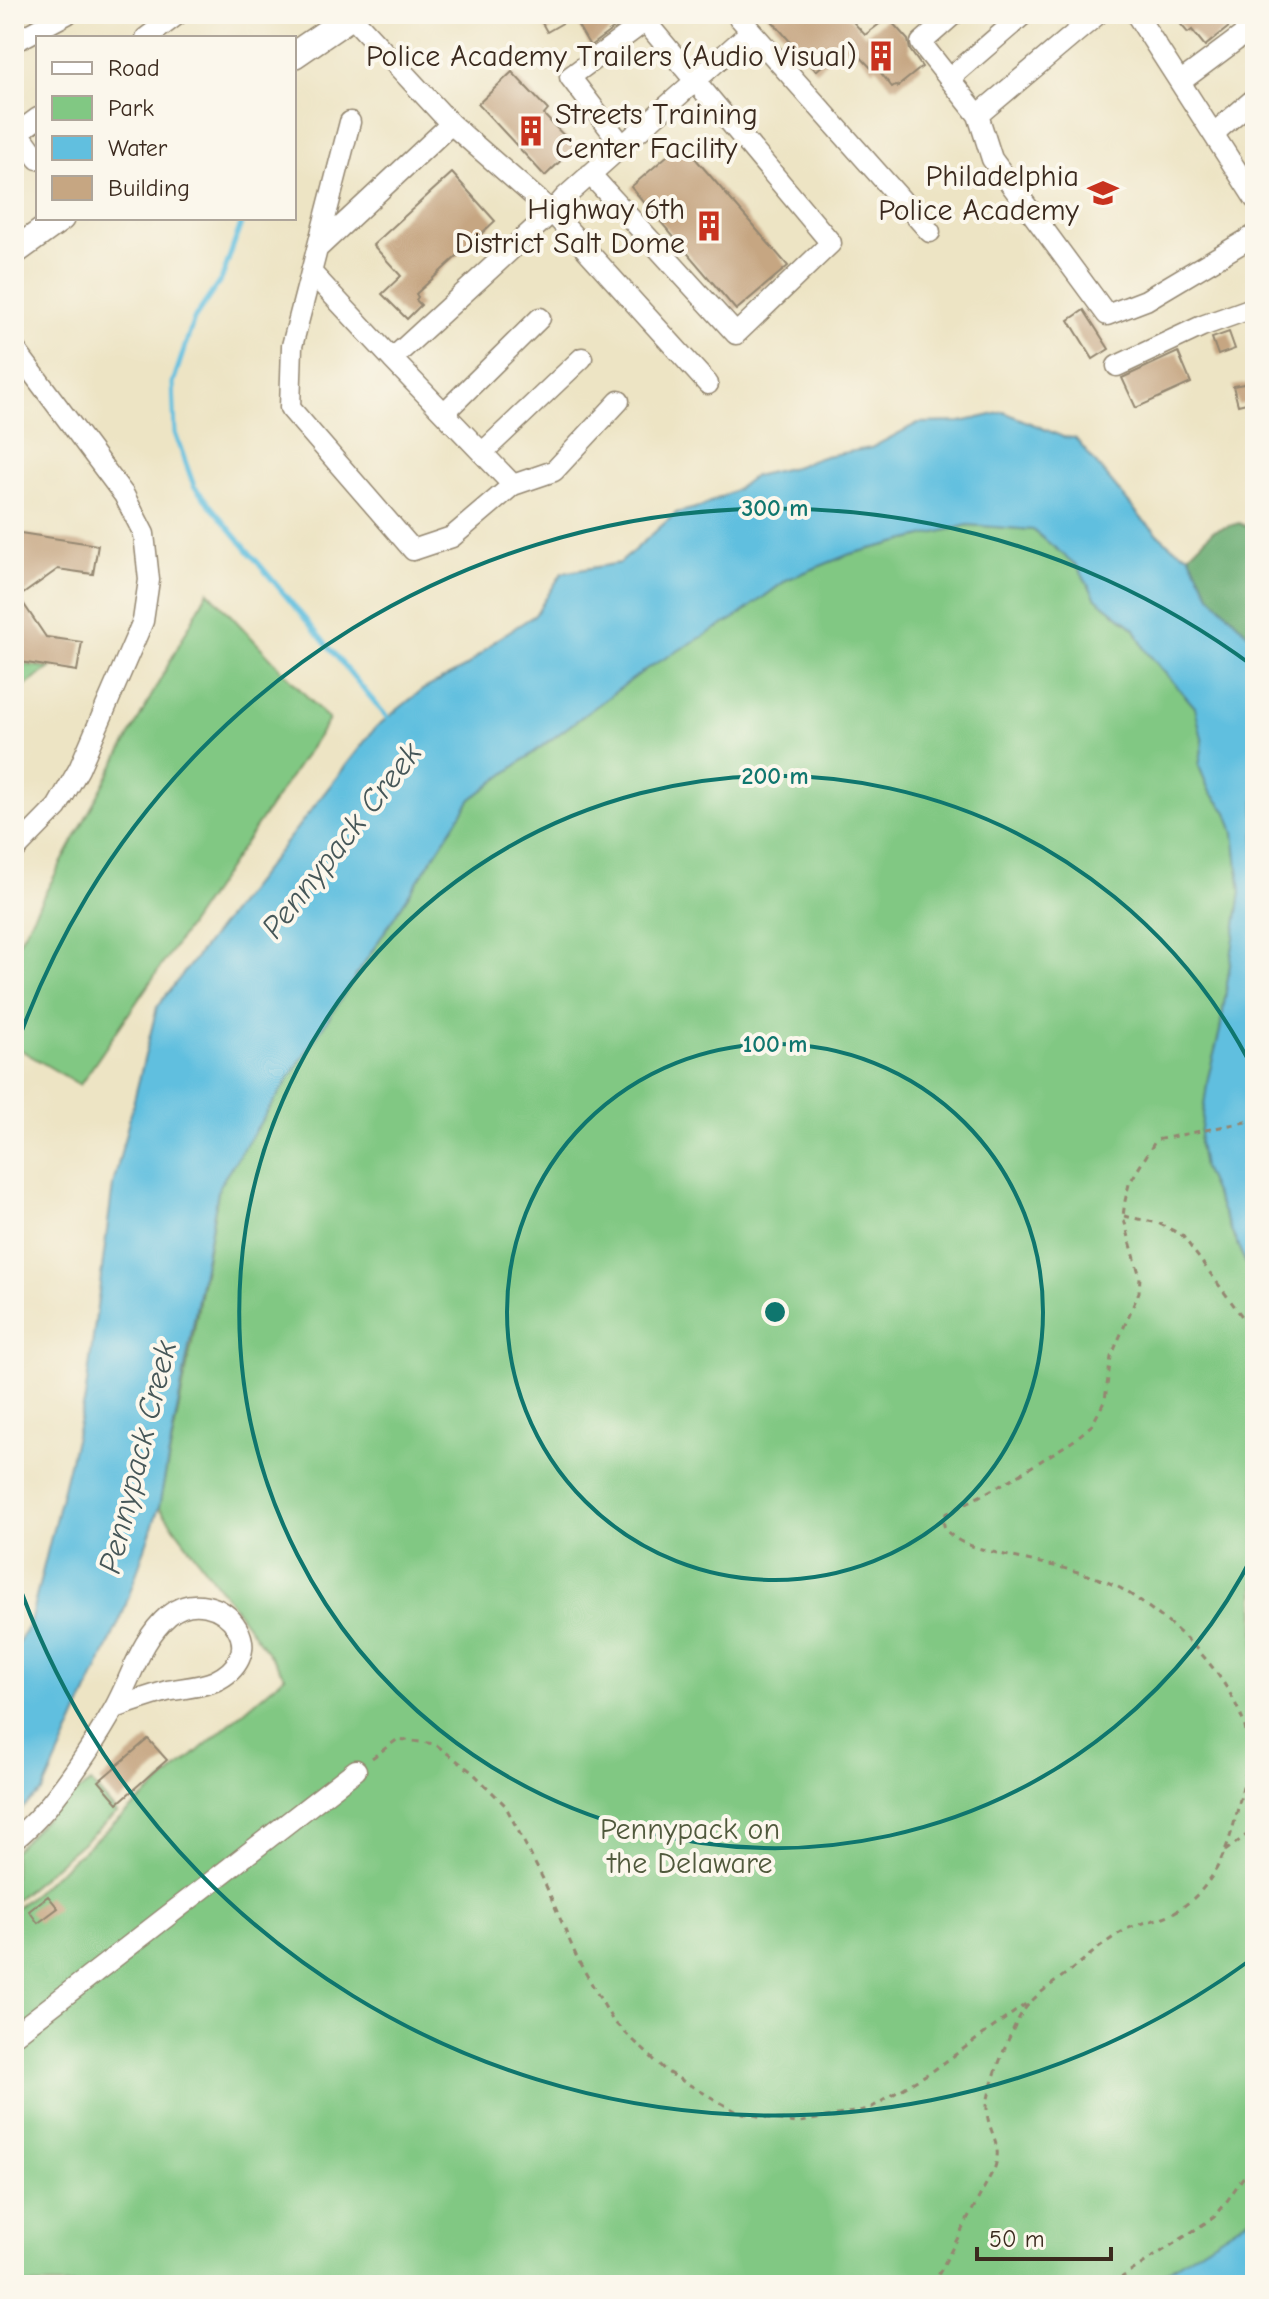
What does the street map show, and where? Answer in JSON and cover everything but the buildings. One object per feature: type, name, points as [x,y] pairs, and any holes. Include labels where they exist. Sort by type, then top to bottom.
[{"type":"main road","points":[[296,54],[351,15]]},
{"type":"main road","points":[[14,252],[58,220]]},
{"type":"lane","points":[[14,42],[67,14]]},
{"type":"lane","points":[[149,36],[178,14]]},
{"type":"lane","points":[[736,14],[930,232]]},
{"type":"lane","points":[[954,14],[921,43],[978,115],[992,159],[1107,315],[1146,300],[1255,235]]},
{"type":"lane","points":[[950,78],[1024,14]]},
{"type":"lane","points":[[978,115],[1098,14]]},
{"type":"lane","points":[[1136,14],[1255,199]]},
{"type":"lane","points":[[351,15],[451,124],[552,212],[708,384]]},
{"type":"lane","points":[[590,174],[736,334],[831,243],[693,80],[650,18],[570,77],[622,145]]},
{"type":"lane","points":[[1180,82],[1255,26]]},
{"type":"lane","points":[[392,359],[590,174],[750,32]]},
{"type":"lane","points":[[1213,134],[1251,110]]},
{"type":"lane","points":[[36,119],[16,129],[36,156]]},
{"type":"lane","points":[[350,122],[292,346],[290,408],[413,550],[452,537],[513,485],[554,471],[619,401]]},
{"type":"lane","points":[[317,249],[451,124]]},
{"type":"lane","points":[[311,272],[513,485]]},
{"type":"lane","points":[[1117,366],[1202,326],[1255,307]]},
{"type":"lane","points":[[444,413],[540,318]]},
{"type":"lane","points":[[14,348],[124,495],[144,534],[149,580],[143,621],[79,769],[57,807],[14,851]]},
{"type":"lane","points":[[482,453],[582,358]]},
{"type":"lane","points":[[14,1840],[66,1783],[115,1708],[142,1649],[169,1615],[185,1605],[201,1604],[225,1613],[235,1625],[242,1637],[238,1665],[215,1681],[165,1692],[115,1708]]},
{"type":"lane","points":[[14,2035],[356,1770]]},
{"type":"path","points":[[356,1770],[398,1739],[435,1744],[472,1772],[505,1805],[543,1879],[578,1960],[613,2021],[667,2072],[737,2112],[796,2123],[869,2109],[934,2070],[1121,1932],[1158,1920],[1193,1901],[1211,1879],[1225,1851],[1245,1779],[1248,1743],[1244,1724],[1213,1665],[1180,1631],[1120,1587],[1079,1572],[988,1551],[951,1536],[944,1528],[946,1514],[1010,1480],[1073,1441],[1092,1425],[1105,1400],[1111,1357],[1139,1292],[1140,1277],[1123,1216],[1129,1184],[1156,1140],[1255,1120]]},
{"type":"path","points":[[1123,1216],[1158,1223],[1182,1235],[1255,1334]]},
{"type":"path","points":[[1225,1851],[1255,1829]]},
{"type":"path","points":[[933,2285],[999,2156],[996,2135],[986,2111],[988,2093],[1020,2016],[1031,2001]]},
{"type":"path","points":[[1110,2285],[1213,2218],[1255,2164]]},
{"type":"green space","points":[[1239,523],[1255,531],[1255,641],[1210,595],[1189,555],[1213,531]]},
{"type":"green space","name":"Pennypack on the Delaware","points":[[968,525],[1033,530],[1078,566],[1096,598],[1135,629],[1145,650],[1196,708],[1203,743],[1199,766],[1209,790],[1227,812],[1234,833],[1241,892],[1199,1143],[1203,1168],[1255,1284],[1255,2215],[1145,2285],[14,2285],[14,1910],[285,1676],[159,1507],[219,1186],[471,799],[646,669],[735,618],[788,579],[850,554]]},
{"type":"green space","points":[[208,591],[329,720],[80,1085],[14,1046],[14,951]]},
{"type":"green space","points":[[14,663],[50,668],[14,694]]},
{"type":"green space","points":[[91,1783],[117,1813],[14,1901],[14,1851],[60,1803]]},
{"type":"water","name":"Pennypack Creek","points":[[1004,412],[1063,437],[1075,438],[1142,519],[1171,546],[1189,555],[1210,595],[1255,641],[1255,1284],[1203,1168],[1199,1143],[1241,892],[1234,833],[1227,812],[1209,790],[1199,766],[1203,743],[1195,707],[1145,650],[1135,629],[1096,598],[1077,566],[1033,530],[968,525],[850,554],[788,579],[735,618],[646,669],[471,799],[219,1186],[159,1507],[123,1613],[43,1791],[14,1815],[14,1651],[30,1622],[85,1399],[113,1185],[157,1007],[376,727],[422,690],[466,667],[497,639],[535,615],[562,573],[620,563],[676,513],[700,507],[734,491],[754,476],[825,456],[871,448],[918,423],[961,422]]},
{"type":"water","points":[[1255,2215],[1255,2285],[1145,2285],[1146,2284]]},
{"type":"waterway","name":"Pennypack Creek","points":[[242,220],[222,278],[194,319],[173,383],[175,433],[194,486],[391,722]]},
{"type":"place","name":"Police Academy Trailers (Audio Visual)","points":[[881,56]]},
{"type":"place","name":"Streets Training Center Facility","points":[[531,131]]},
{"type":"place","name":"Philadelphia Police Academy","points":[[1103,193]]},
{"type":"place","name":"Highway 6th District Salt Dome","points":[[709,226]]}]
